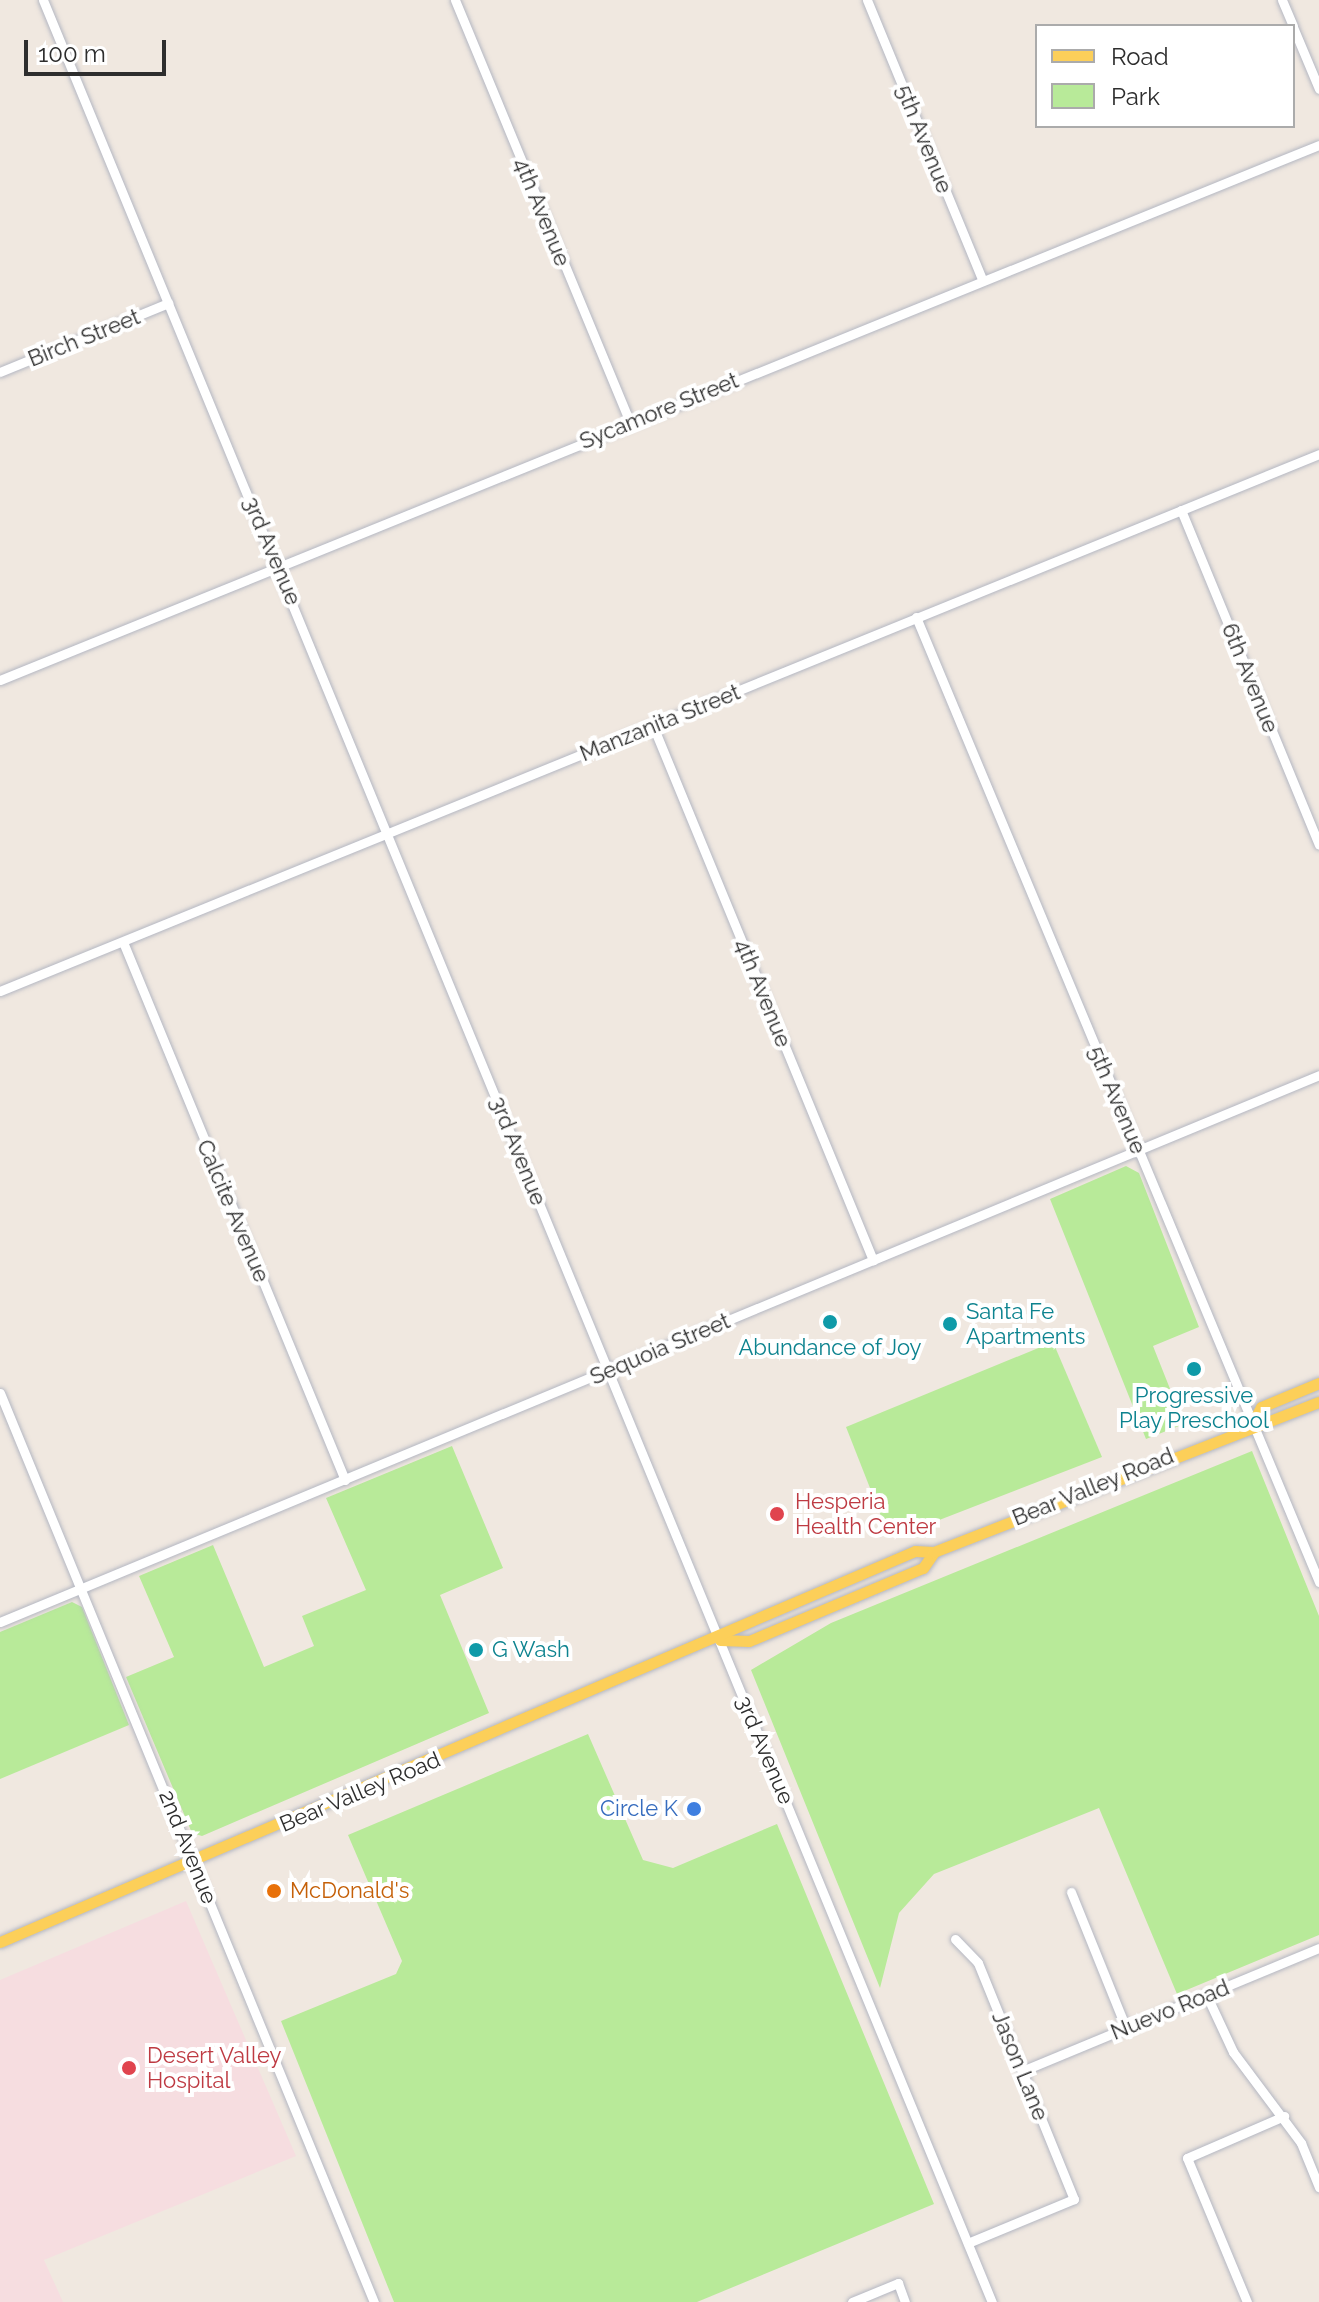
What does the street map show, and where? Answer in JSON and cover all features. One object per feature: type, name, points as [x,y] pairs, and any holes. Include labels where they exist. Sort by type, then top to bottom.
[{"type":"main road","name":"Bear Valley Road","points":[[1253,1422],[1261,1407],[1319,1383]]},
{"type":"main road","name":"Bear Valley Road","points":[[0,1942],[720,1640],[740,1623],[915,1551],[934,1552],[1253,1422],[1319,1402]]},
{"type":"main road","name":"Bear Valley Road","points":[[720,1640],[749,1641],[923,1568],[934,1552]]},
{"type":"street","name":"3rd Avenue","points":[[43,0],[992,2302]]},
{"type":"street","name":"4th Avenue","points":[[455,0],[630,423]]},
{"type":"street","name":"5th Avenue","points":[[867,0],[982,279]]},
{"type":"street","points":[[1282,0],[1292,24]]},
{"type":"street","points":[[1295,31],[1319,89]]},
{"type":"street","name":"Sycamore Street","points":[[0,680],[982,279],[1319,145]]},
{"type":"street","name":"Birch Street","points":[[0,372],[168,303]]},
{"type":"street","name":"Manzanita Street","points":[[0,991],[1319,454]]},
{"type":"street","name":"6th Avenue","points":[[1181,510],[1319,845]]},
{"type":"street","name":"5th Avenue","points":[[916,617],[1319,1582]]},
{"type":"street","name":"4th Avenue","points":[[653,726],[873,1260]]},
{"type":"street","name":"Calcite Avenue","points":[[123,942],[345,1480]]},
{"type":"street","name":"Sequoia Street","points":[[0,1622],[1319,1075]]},
{"type":"street","name":"2nd Avenue","points":[[0,1393],[374,2302]]},
{"type":"street","points":[[1071,1892],[1126,2028]]},
{"type":"street","name":"Jason Lane","points":[[955,1939],[978,1963],[1074,2199],[968,2243]]},
{"type":"street","name":"Nuevo Road","points":[[1022,2071],[1319,1948]]},
{"type":"street","points":[[1206,1994],[1233,2052],[1284,2116],[1319,2187]]},
{"type":"street","points":[[1247,2302],[1187,2158],[1284,2116]]},
{"type":"street","points":[[852,2302],[898,2283],[905,2302]]},
{"type":"shaded area","name":"Desert Valley Hospital","points":[[186,1901],[296,2156],[44,2260],[63,2302],[0,2302],[0,1980]]},
{"type":"green space","points":[[1126,1166],[1139,1173],[1199,1327],[1153,1346],[1184,1424],[1146,1439],[1050,1199]]},
{"type":"green space","points":[[1053,1342],[1102,1457],[898,1536],[881,1516],[846,1427]]},
{"type":"green space","points":[[452,1446],[503,1568],[440,1595],[489,1713],[202,1836],[192,1833],[126,1677],[174,1657],[139,1576],[213,1545],[264,1667],[314,1646],[302,1616],[366,1590],[326,1498]]},
{"type":"green space","points":[[1252,1451],[1319,1616],[1319,1935],[1177,1994],[1099,1808],[934,1874],[899,1913],[880,1988],[751,1670],[831,1623]]},
{"type":"green space","points":[[72,1602],[82,1607],[129,1725],[0,1779],[0,1632]]},
{"type":"green space","points":[[588,1734],[643,1860],[673,1868],[777,1824],[934,2204],[697,2302],[394,2302],[281,2021],[396,1974],[402,1961],[348,1835]]},
{"type":"place","name":"Abundance of Joy","points":[[830,1322]]},
{"type":"place","name":"Santa Fe Apartments","points":[[950,1324]]},
{"type":"place","name":"Progressive Play Preschool","points":[[1194,1369]]},
{"type":"place","name":"Hesperia Health Center","points":[[777,1514]]},
{"type":"place","name":"G Wash","points":[[476,1650]]},
{"type":"place","name":"Circle K","points":[[694,1809]]},
{"type":"place","name":"McDonald's","points":[[274,1891]]},
{"type":"place","name":"Desert Valley Hospital","points":[[129,2068]]}]
